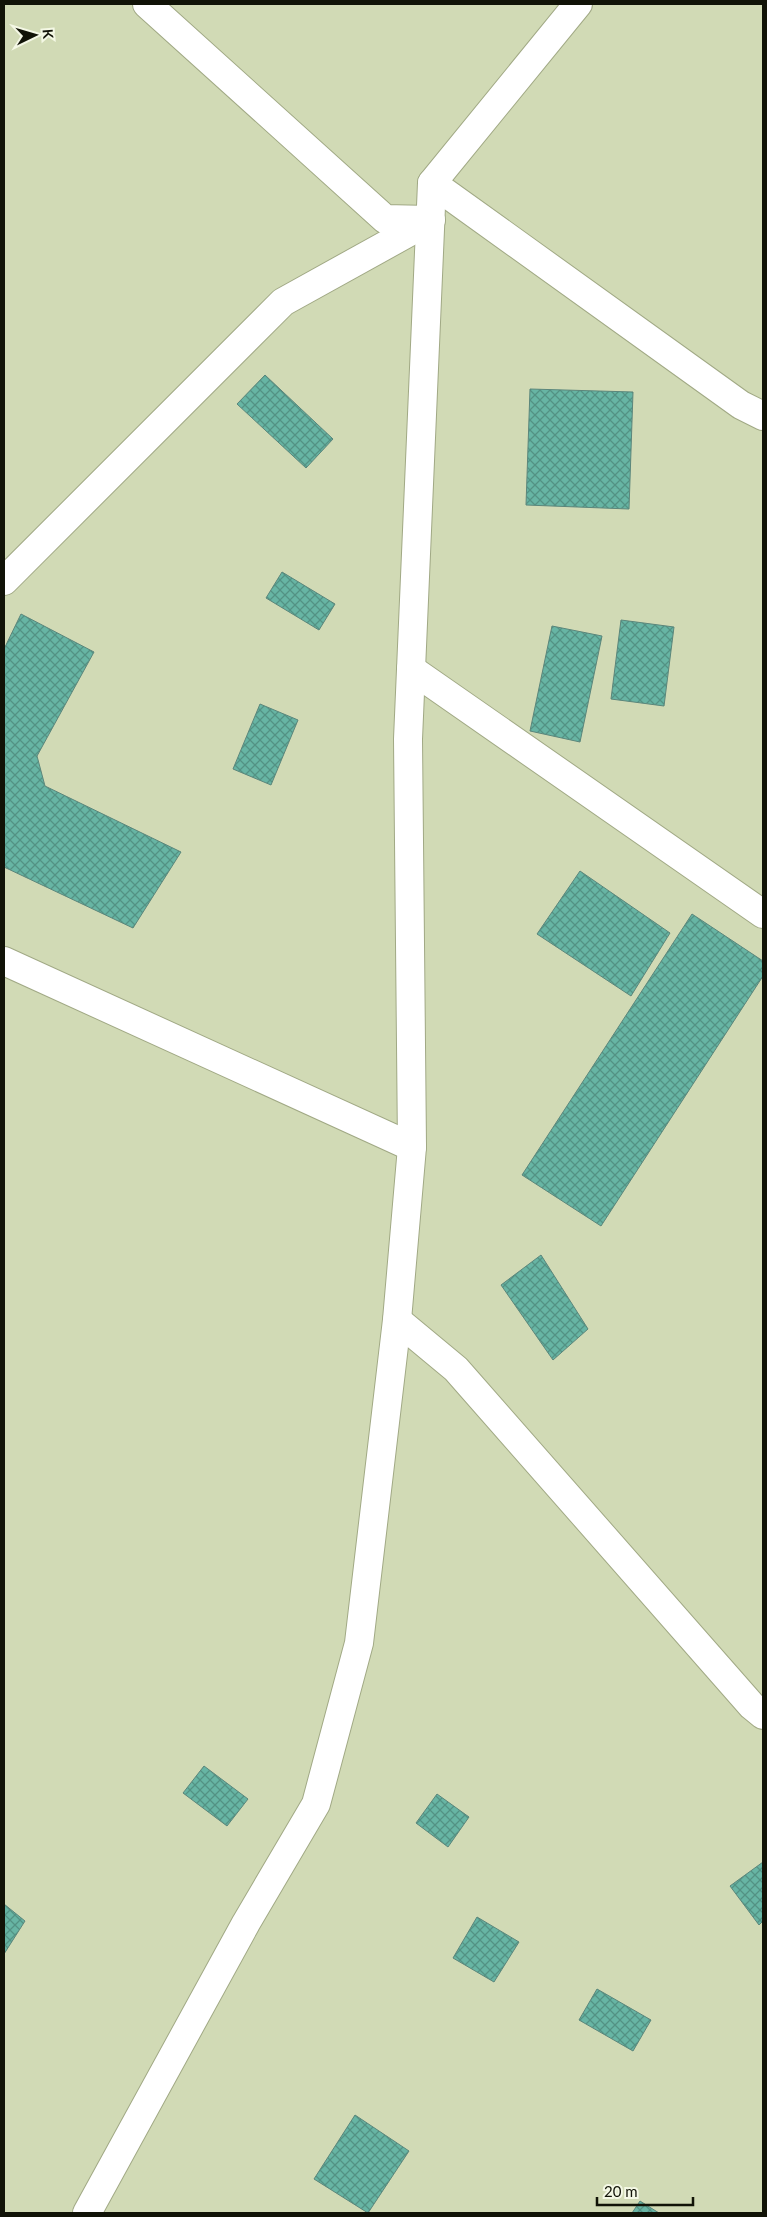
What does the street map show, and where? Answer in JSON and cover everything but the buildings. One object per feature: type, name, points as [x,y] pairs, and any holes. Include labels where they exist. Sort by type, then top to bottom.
[{"type":"street","points":[[147,4],[385,219],[431,220]]},
{"type":"street","points":[[87,2213],[246,1923],[316,1804],[359,1643],[397,1320],[412,1146],[408,739],[432,184],[578,4]]},
{"type":"street","points":[[432,184],[742,405],[763,416]]},
{"type":"street","points":[[4,581],[283,302],[431,220]]},
{"type":"street","points":[[411,669],[763,914]]},
{"type":"street","points":[[4,961],[412,1146]]},
{"type":"street","points":[[397,1320],[456,1369],[752,1706],[763,1715]]}]
